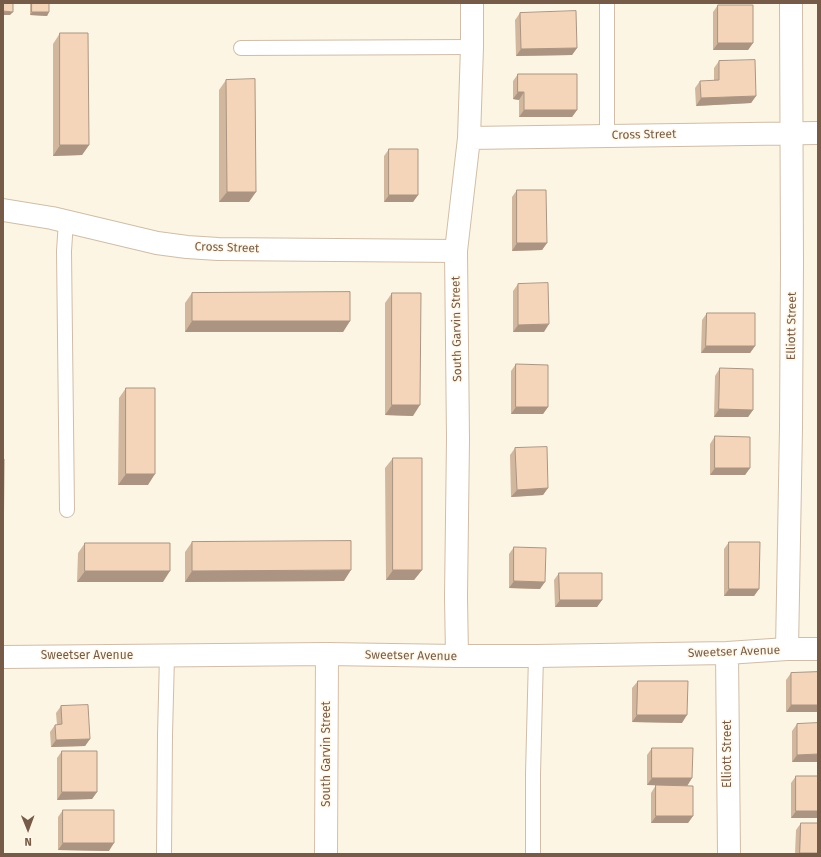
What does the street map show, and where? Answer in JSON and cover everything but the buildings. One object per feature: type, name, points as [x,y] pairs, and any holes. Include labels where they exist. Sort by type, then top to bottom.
[{"type":"street","name":"South Garvin Street","points":[[457,656],[456,597],[458,439],[456,250],[469,138],[472,3]]},
{"type":"street","name":"Elliott Street","points":[[787,650],[791,444],[791,3]]},
{"type":"street","name":"Cross Street","points":[[469,138],[818,133]]},
{"type":"street","name":"Cross Street","points":[[3,210],[66,221],[157,243],[187,247],[218,249],[456,250]]},
{"type":"street","name":"Sweetser Avenue","points":[[3,657],[327,654],[536,656],[727,653],[818,649]]},
{"type":"street","name":"Elliott Street","points":[[727,653],[729,854]]},
{"type":"street","name":"South Garvin Street","points":[[326,854],[327,654]]},
{"type":"lane","points":[[607,3],[608,136]]},
{"type":"lane","points":[[240,48],[472,47]]},
{"type":"lane","points":[[66,221],[64,251],[67,510]]},
{"type":"lane","points":[[164,854],[167,656]]},
{"type":"lane","points":[[533,854],[533,774],[536,656]]}]
